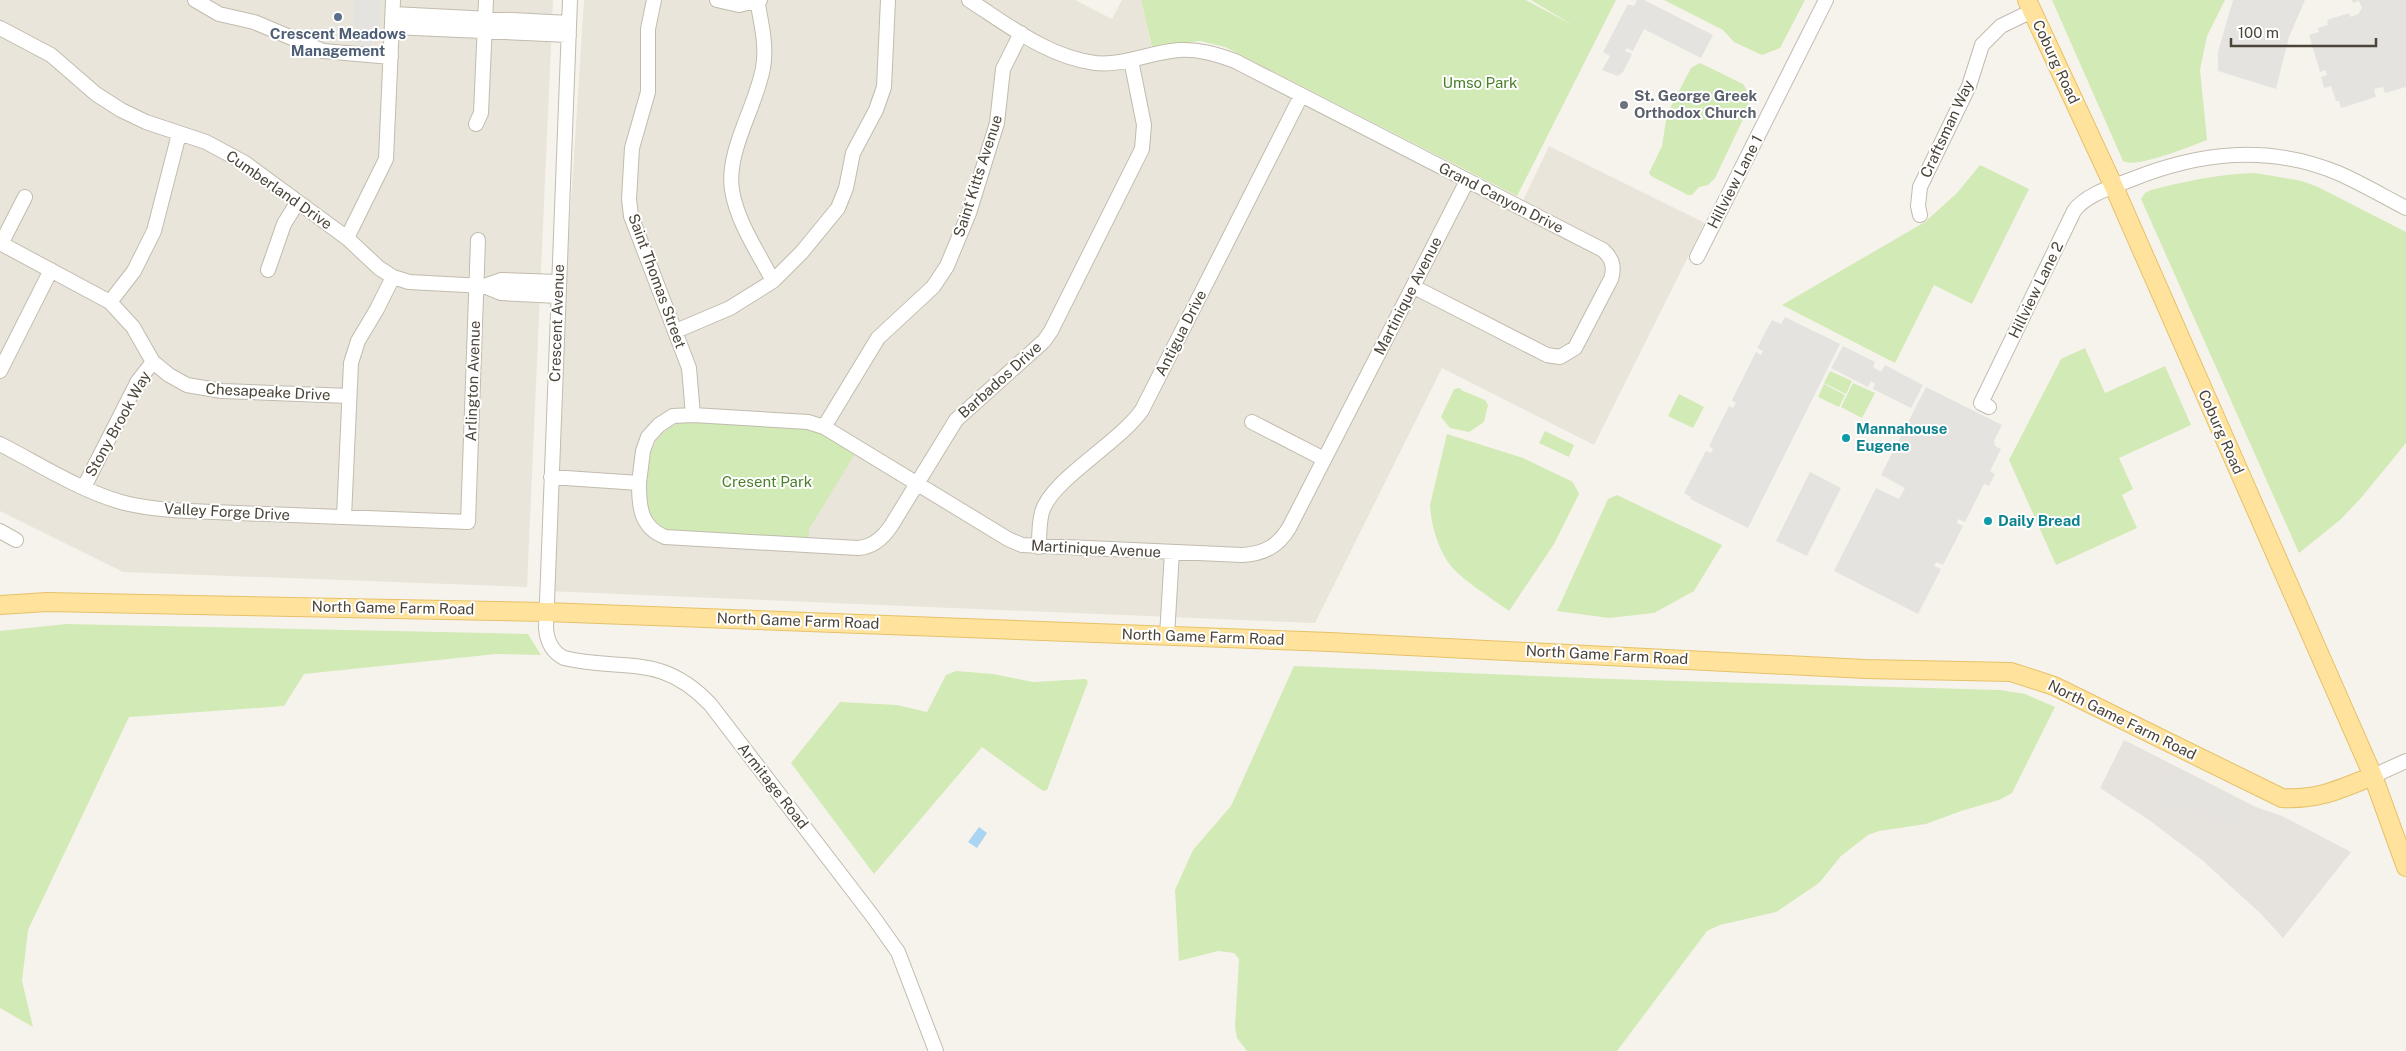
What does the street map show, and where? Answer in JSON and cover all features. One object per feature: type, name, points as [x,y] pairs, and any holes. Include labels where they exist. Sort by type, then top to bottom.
[{"type":"main road","name":"Coburg Road","points":[[2030,5],[2114,186],[2373,776],[2406,867]]},
{"type":"main road","name":"North Game Farm Road","points":[[0,606],[47,602],[546,612],[1518,650],[1864,669],[2011,672],[2054,686],[2282,798],[2305,799],[2373,776]]},
{"type":"street","points":[[195,0],[219,14],[254,22],[322,51],[391,57]]},
{"type":"street","points":[[476,124],[481,113],[486,0]]},
{"type":"street","name":"Crescent Avenue","points":[[546,612],[570,0]]},
{"type":"street","name":"Saint Thomas Street","points":[[654,0],[648,29],[648,92],[632,148],[629,205],[631,216],[676,331],[690,375],[693,415]]},
{"type":"street","points":[[717,0],[738,5],[758,0],[764,45],[763,69],[734,159],[731,183],[740,217],[773,281]]},
{"type":"street","points":[[676,331],[741,302],[773,281],[814,240],[832,217],[843,197],[853,153],[876,110],[884,87],[888,0]]},
{"type":"street","name":"Grand Canyon Drive","points":[[969,0],[1021,33],[1058,52],[1095,63],[1131,60],[1178,50],[1214,54],[1234,61],[1603,250],[1609,256],[1613,266],[1611,279],[1575,348],[1560,357],[1547,355],[1414,286]]},
{"type":"street","name":"Hillview Lane 1","points":[[1698,257],[1826,0]]},
{"type":"street","name":"Craftsman Way","points":[[1920,215],[1918,206],[1920,187],[1969,86],[1982,45],[2001,26],[2030,5]]},
{"type":"street","points":[[347,238],[386,159],[393,14],[485,25],[569,29]]},
{"type":"street","name":"Cumberland Drive","points":[[0,28],[51,55],[96,94],[121,110],[146,122],[225,151],[347,238],[379,268],[393,277],[409,282],[480,286],[501,293],[558,296]]},
{"type":"street","name":"Saint Kitts Avenue","points":[[824,427],[878,338],[933,287],[947,266],[967,220],[997,123],[1003,70],[1021,33]]},
{"type":"street","name":"Barbados Drive","points":[[639,482],[640,509],[648,529],[669,538],[863,548],[872,545],[887,532],[956,420],[1048,336],[1142,149],[1144,133],[1131,60]]},
{"type":"street","name":"Antigua Drive","points":[[1039,547],[1042,512],[1050,496],[1129,427],[1142,410],[1301,96]]},
{"type":"street","points":[[110,302],[134,271],[154,231],[179,134]]},
{"type":"street","points":[[2114,186],[2167,166],[2198,158],[2217,155],[2251,154],[2287,159],[2328,170],[2406,208]]},
{"type":"street","name":"Martinique Avenue","points":[[639,482],[643,451],[652,431],[673,416],[693,415],[808,422],[824,427],[1008,539],[1022,545],[1242,555],[1270,548],[1285,534],[1467,181]]},
{"type":"street","name":"Hillview Lane 2","points":[[1989,407],[1981,403],[2074,211],[2082,202],[2114,186]]},
{"type":"street","points":[[0,244],[25,197]]},
{"type":"street","points":[[268,270],[284,224],[297,203]]},
{"type":"street","name":"Arlington Avenue","points":[[468,522],[480,286],[478,240]]},
{"type":"street","name":"Chesapeake Drive","points":[[0,244],[110,302],[133,327],[153,362],[180,382],[205,390],[349,396]]},
{"type":"street","points":[[0,371],[51,270]]},
{"type":"street","points":[[344,517],[351,363],[355,348],[393,277]]},
{"type":"street","name":"Cumberland Drive","points":[[480,286],[501,280],[559,282]]},
{"type":"street","name":"Stony Brook Way","points":[[84,487],[138,381],[153,362]]},
{"type":"street","points":[[1252,422],[1324,459]]},
{"type":"street","name":"Valley Forge Drive","points":[[0,444],[84,487],[120,502],[163,510],[468,522]]},
{"type":"street","points":[[552,477],[639,482]]},
{"type":"street","points":[[0,531],[16,540]]},
{"type":"street","points":[[1167,636],[1172,552]]},
{"type":"street","name":"Armitage Road","points":[[546,612],[547,637],[553,650],[560,656],[569,660],[646,667],[665,672],[693,688],[710,704],[848,883],[898,952],[936,1051]]},
{"type":"street","points":[[2373,776],[2406,761]]},
{"type":"shaded area","points":[[0,0],[553,0],[527,587],[123,572],[0,511]]},
{"type":"shaded area","points":[[354,0],[381,0],[379,38],[372,38],[372,46],[356,46],[356,27],[353,26]]},
{"type":"shaded area","points":[[584,0],[1075,0],[1112,19],[1122,0],[1141,0],[1153,55],[1214,54],[1520,207],[1549,146],[1705,223],[1594,445],[1442,368],[1315,623],[546,591]]},
{"type":"shaded area","points":[[1637,0],[1644,0],[1713,35],[1701,58],[1644,29],[1633,51],[1627,48],[1625,51],[1632,54],[1623,72],[1618,76],[1602,70],[1610,56],[1603,52],[1628,4],[1634,6]]},
{"type":"shaded area","points":[[2233,0],[2305,0],[2289,37],[2276,89],[2218,71],[2218,52]]},
{"type":"shaded area","points":[[2352,0],[2406,0],[2406,87],[2385,93],[2383,87],[2374,89],[2376,97],[2341,108],[2339,101],[2336,101],[2331,86],[2324,88],[2321,77],[2327,75],[2325,70],[2320,72],[2309,35],[2319,32],[2318,28],[2328,25],[2327,20],[2349,13],[2351,17],[2358,14],[2362,8],[2359,1],[2353,3]]},
{"type":"shaded area","points":[[1785,317],[1840,344],[1748,528],[1690,499],[1691,497],[1684,493],[1706,451],[1711,453],[1713,449],[1709,446],[1729,406],[1733,408],[1736,403],[1732,400],[1756,352],[1761,355],[1763,351],[1757,348],[1772,320],[1781,324]]},
{"type":"shaded area","points":[[1843,346],[1875,362],[1873,367],[1881,372],[1885,365],[1923,385],[1911,408],[1873,389],[1875,384],[1871,381],[1868,387],[1831,368]]},
{"type":"shaded area","points":[[1926,387],[2002,425],[1994,441],[1995,446],[2001,449],[1990,471],[1995,474],[1989,486],[1984,484],[1965,522],[1958,519],[1957,523],[1963,526],[1943,565],[1936,562],[1934,566],[1941,569],[1918,614],[1834,571],[1876,488],[1899,499],[1905,488],[1881,475]]},
{"type":"shaded area","points":[[1810,472],[1841,488],[1807,556],[1776,541]]},
{"type":"shaded area","points":[[2124,740],[2256,807],[2282,816],[2351,852],[2283,938],[2261,914],[2202,860],[2149,820],[2100,788]]},
{"type":"shaded area","points":[[2174,768],[2240,801],[2229,825],[2188,804],[2163,809],[2155,805]]},
{"type":"green space","name":"Umso Park","points":[[1141,0],[1526,0],[1574,26],[1531,0],[1616,0],[1517,196],[1225,47],[1200,41],[1152,48]]},
{"type":"green space","points":[[1664,0],[1805,0],[1780,48],[1762,55],[1734,42],[1723,30]]},
{"type":"green space","points":[[2052,0],[2225,0],[2207,36],[2200,70],[2207,140],[2139,162],[2130,163],[2123,161]]},
{"type":"green space","points":[[1700,63],[1743,84],[1748,94],[1749,102],[1746,113],[1715,178],[1708,185],[1699,187],[1692,195],[1688,195],[1651,176],[1649,173],[1662,146],[1667,114],[1691,68]]},
{"type":"green space","points":[[1980,165],[2029,189],[1972,304],[1934,285],[1895,363],[1782,305],[1925,222],[1957,193]]},
{"type":"green space","points":[[2255,173],[2302,181],[2318,187],[2406,232],[2406,443],[2361,498],[2340,520],[2299,553],[2141,199],[2145,193],[2151,190],[2177,184],[2216,176]]},
{"type":"green space","points":[[2085,348],[2105,393],[2165,366],[2191,425],[2119,458],[2133,489],[2122,495],[2137,528],[2056,565],[2009,460],[2061,359]]},
{"type":"green space","points":[[1830,371],[1852,381],[1846,394],[1824,383]]},
{"type":"green space","points":[[1853,383],[1875,393],[1862,418],[1841,407]]},
{"type":"green space","points":[[1824,384],[1845,395],[1839,407],[1818,397]]},
{"type":"green space","points":[[1460,388],[1485,400],[1488,405],[1484,422],[1469,432],[1450,428],[1441,417],[1454,389]]},
{"type":"green space","points":[[1679,394],[1704,407],[1693,428],[1668,416]]},
{"type":"green space","name":"Cresent Park","points":[[681,422],[807,427],[855,454],[809,529],[808,540],[666,530],[654,520],[648,508],[646,487],[649,461],[659,438]]},
{"type":"green space","points":[[1545,431],[1574,445],[1569,457],[1539,443]]},
{"type":"green space","points":[[1447,434],[1523,458],[1573,482],[1579,494],[1554,544],[1509,611],[1470,583],[1451,566],[1442,553],[1436,537],[1430,505]]},
{"type":"green space","points":[[1617,495],[1722,545],[1694,591],[1654,613],[1609,618],[1557,611],[1608,499]]},
{"type":"green space","points":[[66,624],[528,634],[541,655],[496,654],[304,674],[284,706],[129,717],[28,930],[22,981],[33,1027],[0,1008],[0,631]]},
{"type":"green space","points":[[1294,666],[1610,679],[2000,690],[2025,694],[2055,707],[2012,793],[1999,800],[1926,824],[1879,831],[1868,835],[1841,856],[1819,883],[1776,912],[1720,925],[1707,931],[1617,1051],[1247,1051],[1237,1038],[1235,1027],[1239,959],[1234,953],[1218,951],[1179,961],[1175,890],[1193,850],[1231,806]]},
{"type":"green space","points":[[956,671],[993,674],[1033,682],[1086,679],[1088,682],[1047,790],[1043,791],[982,747],[874,874],[791,763],[840,702],[897,705],[927,712],[946,675]]},
{"type":"water","points":[[979,827],[987,833],[977,848],[968,842]]},
{"type":"place","name":"Crescent Meadows Management","points":[[338,17]]},
{"type":"place","name":"St. George Greek Orthodox Church","points":[[1624,105]]},
{"type":"place","name":"Mannahouse Eugene","points":[[1846,438]]},
{"type":"place","name":"Daily Bread","points":[[1988,521]]}]
